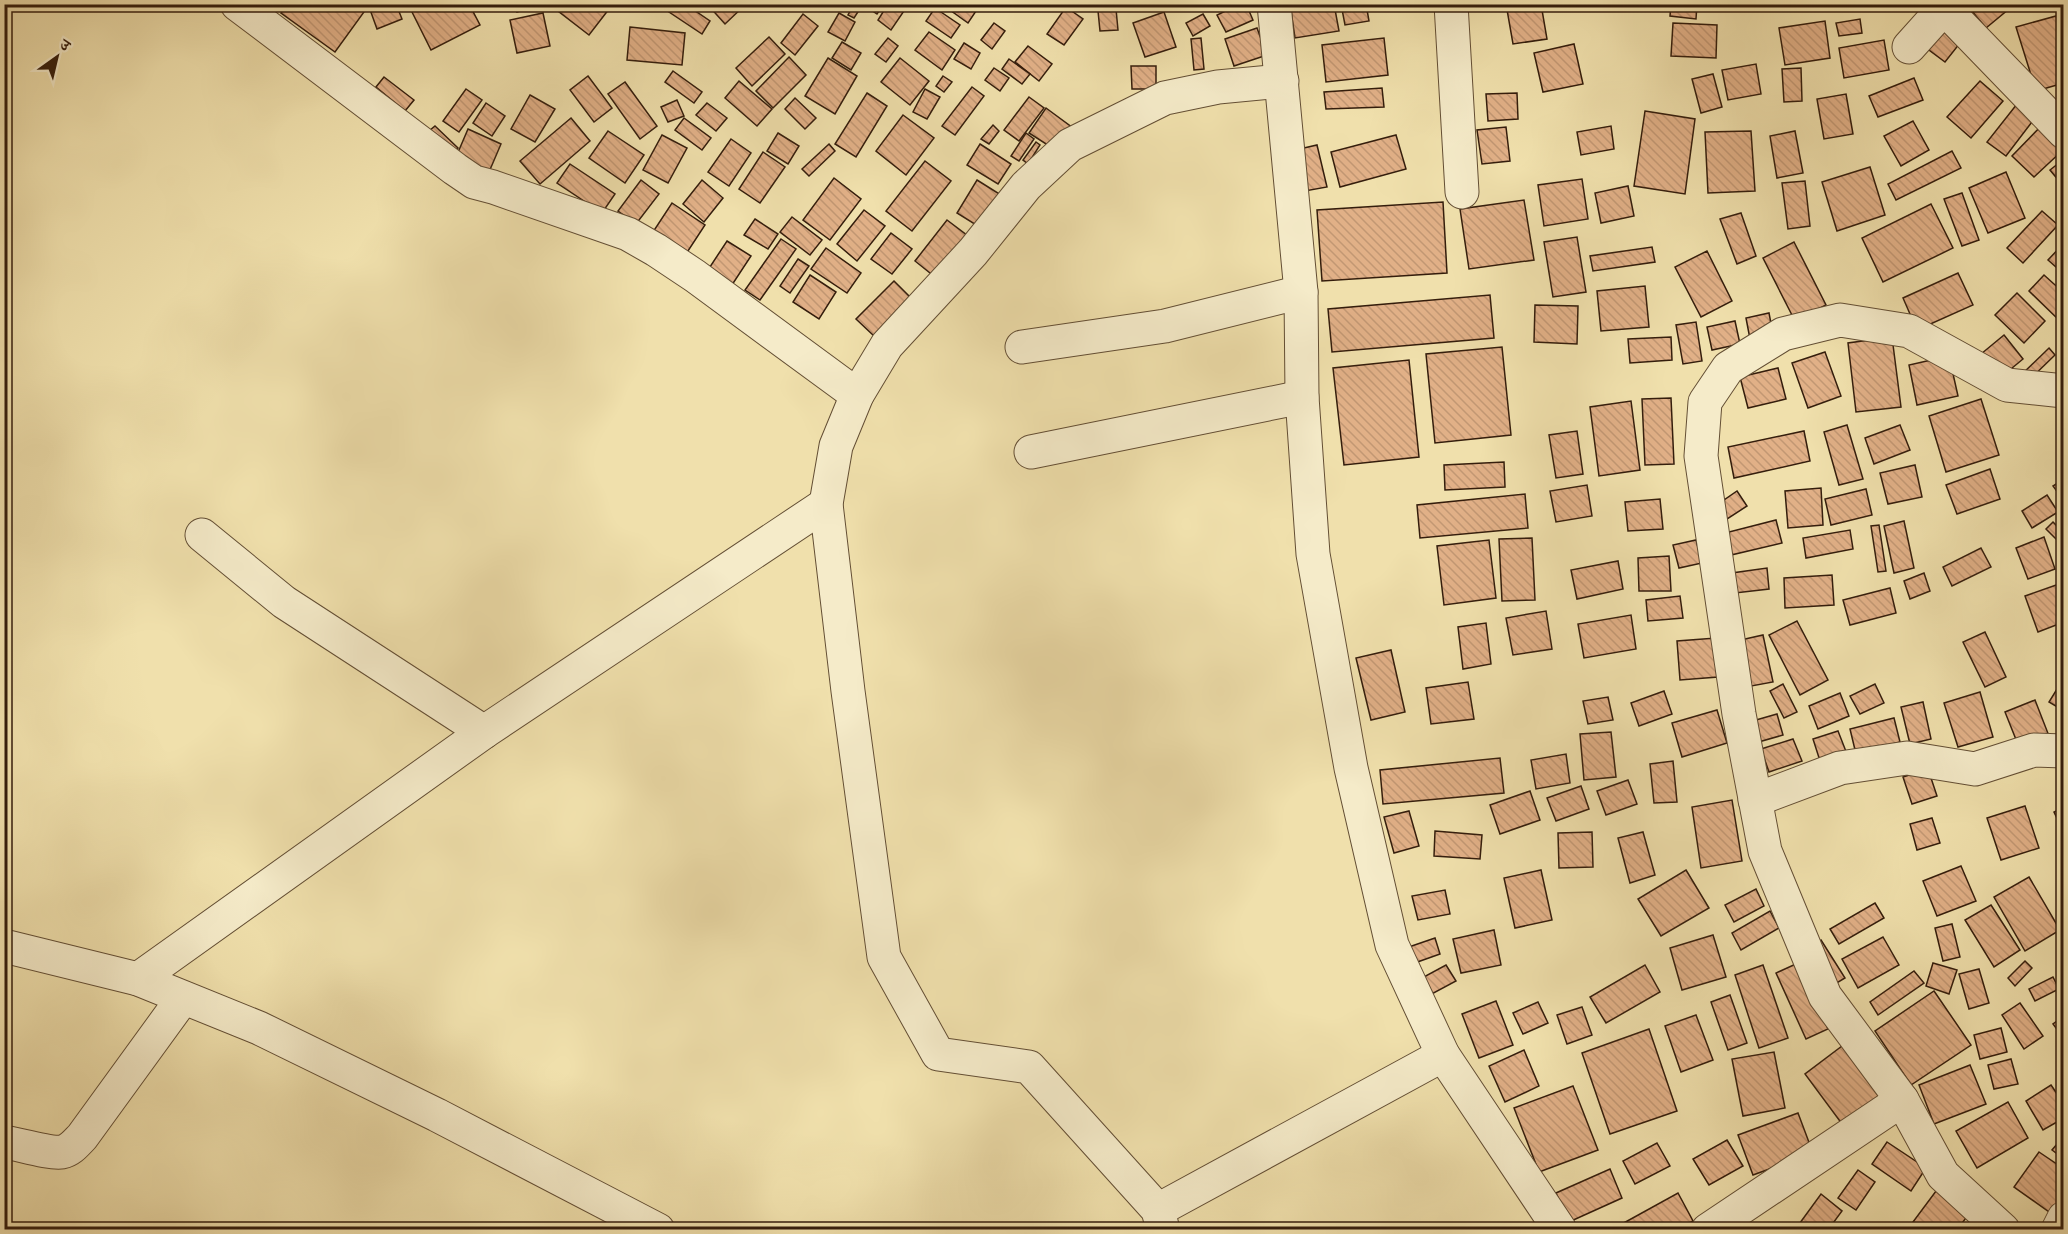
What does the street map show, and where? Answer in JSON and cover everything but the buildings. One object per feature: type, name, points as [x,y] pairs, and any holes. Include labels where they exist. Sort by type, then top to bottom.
[{"type":"street","points":[[237,4],[474,182],[628,234],[695,276],[857,395]]},
{"type":"street","points":[[1274,4],[1301,292],[1302,397],[1313,554],[1351,768],[1392,945],[1443,1055],[1560,1230]]},
{"type":"street","points":[[1451,4],[1462,192]]},
{"type":"street","points":[[1909,47],[1944,8],[2064,132]]},
{"type":"street","points":[[1282,81],[1218,87],[1165,98],[1070,145],[1026,186],[973,252],[887,345],[857,395],[836,446],[826,504],[848,691],[884,957],[938,1054],[1029,1067],[1161,1220],[1443,1055]]},
{"type":"street","points":[[1022,347],[1165,326],[1301,292]]},
{"type":"street","points":[[2003,1230],[1943,1175],[1902,1100],[1825,996],[1765,851],[1739,714],[1701,456],[1705,402],[1728,368],[1783,334],[1840,320],[1908,331],[2007,385],[2064,391]]},
{"type":"street","points":[[1031,452],[1302,397]]},
{"type":"street","points":[[138,979],[484,732],[826,504]]},
{"type":"street","points":[[202,535],[284,603],[484,732]]},
{"type":"street","points":[[1755,800],[1840,768],[1907,758],[1975,769],[2034,750],[2064,751]]},
{"type":"street","points":[[4,946],[138,979],[259,1028],[436,1115],[658,1230]]},
{"type":"street","points":[[4,1142],[62,1152],[72,1148],[183,998]]},
{"type":"street","points":[[1708,1230],[1902,1100]]},
{"type":"street","points":[[2058,1230],[2064,1218]]}]
